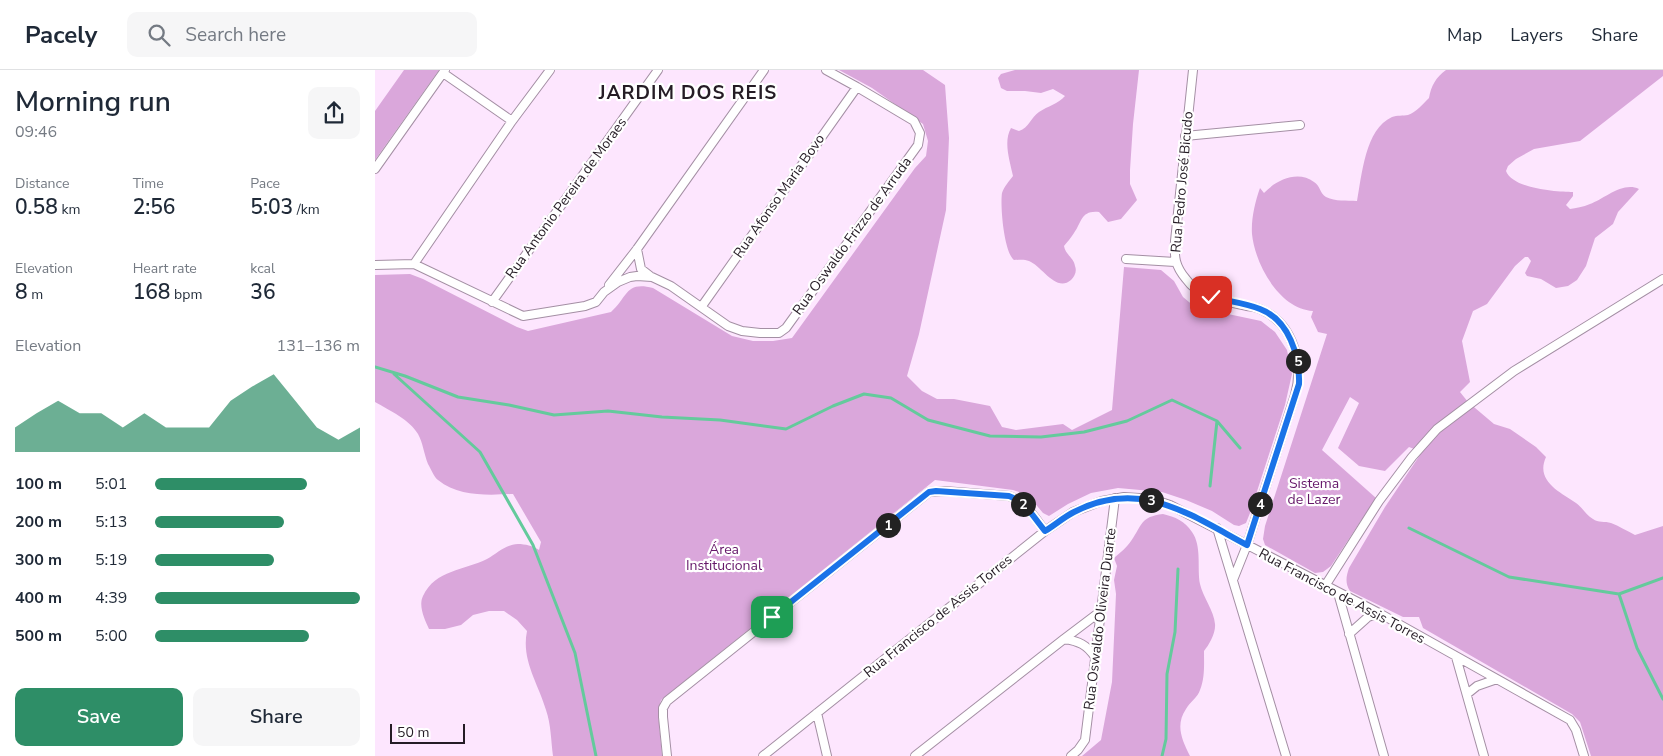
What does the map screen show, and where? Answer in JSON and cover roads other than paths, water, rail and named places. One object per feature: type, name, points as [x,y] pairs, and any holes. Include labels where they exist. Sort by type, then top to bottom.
[{"type":"street","points":[[414,264],[512,121],[550,70]]},
{"type":"street","name":"Rua Antonio Pereira de Moraes","points":[[492,302],[658,70]]},
{"type":"street","points":[[375,265],[414,264],[523,316],[585,306],[596,302],[637,249],[764,70]]},
{"type":"street","points":[[827,70],[857,87]]},
{"type":"street","name":"Rua Pedro José Bicudo","points":[[1193,70],[1175,241],[1175,262],[1177,268],[1190,286],[1199,292],[1211,297],[1261,309],[1272,316],[1288,336],[1297,358],[1299,384],[1247,545],[1233,580]]},
{"type":"street","points":[[375,169],[444,72],[512,121]]},
{"type":"street","name":"Rua Oswaldo Frizzo de Arruda","points":[[701,306],[727,326],[743,331],[779,333],[786,328],[918,145],[920,133],[913,121],[857,87]]},
{"type":"street","name":"Rua Afonso Maria Bovo","points":[[701,306],[857,87]]},
{"type":"street","points":[[1185,136],[1300,125]]},
{"type":"street","points":[[637,249],[641,269],[701,306]]},
{"type":"street","points":[[1126,259],[1175,262]]},
{"type":"street","points":[[604,292],[618,282],[630,277],[652,277]]},
{"type":"street","points":[[1325,586],[1379,501],[1412,457],[1437,429],[1514,371],[1663,279]]},
{"type":"street","points":[[667,756],[663,708],[667,701],[929,492],[944,491],[1009,496],[1018,499],[1045,531]]},
{"type":"street","name":"Rua Francisco de Assis Torres","points":[[763,756],[1045,531],[1073,512],[1102,500],[1115,498],[1155,500],[1170,505],[1379,613],[1570,720],[1576,730],[1584,756]]},
{"type":"street","name":"Rua Oswaldo Oliveira Duarte","points":[[1071,756],[1085,740],[1115,498]]},
{"type":"street","points":[[1217,528],[1286,756]]},
{"type":"street","points":[[1338,593],[1384,756]]},
{"type":"street","points":[[915,756],[1101,611]]},
{"type":"street","points":[[1349,634],[1369,617],[1379,613]]},
{"type":"street","points":[[1065,639],[1076,640],[1088,648],[1095,657]]},
{"type":"street","points":[[1456,657],[1484,756]]},
{"type":"street","points":[[1467,694],[1477,686],[1497,679]]},
{"type":"street","points":[[817,713],[827,756]]},
{"type":"waterway","points":[[375,367],[405,376],[458,397],[509,405],[554,415],[608,411],[662,417],[720,420],[786,429],[833,406],[864,394],[891,398],[928,420],[990,436],[1041,437],[1084,432],[1127,421],[1172,400],[1217,421],[1240,448]]},
{"type":"waterway","points":[[394,374],[480,452],[533,545],[575,653],[596,756]]},
{"type":"waterway","points":[[1210,486],[1217,421]]},
{"type":"waterway","points":[[1409,528],[1509,577],[1619,594],[1663,578]]},
{"type":"waterway","points":[[1162,756],[1166,739],[1167,674],[1175,632],[1178,569]]},
{"type":"waterway","points":[[1619,594],[1637,648],[1663,699]]},
{"type":"district","name":"JARDIM DOS REIS","points":[[688,93]]},
{"type":"park label","name":"Sistema de Lazer","points":[[1314,492]]},
{"type":"park label","name":"Área Institucional","points":[[724,558]]}]
